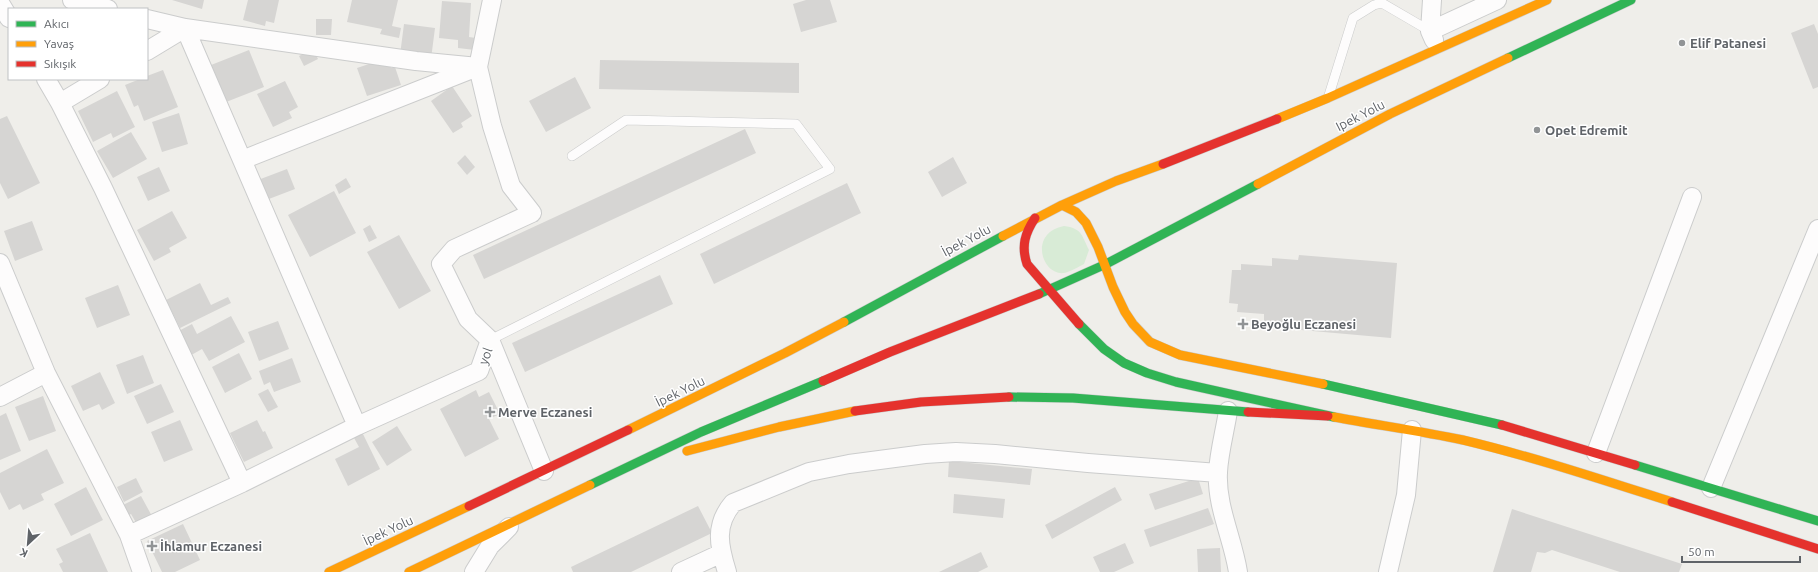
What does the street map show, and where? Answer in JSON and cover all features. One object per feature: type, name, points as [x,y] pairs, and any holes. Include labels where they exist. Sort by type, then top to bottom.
[{"type":"main road","points":[[1547,0],[1530,3],[1328,98],[1219,143],[1116,181],[1035,218],[1024,238],[1023,253],[1027,264],[1086,332],[1104,349],[1124,363],[1147,373],[1176,382],[1328,416],[1461,440],[1555,465],[1818,549]]},
{"type":"main road","name":"Ipek Yolu","points":[[1106,264],[1390,114],[1631,0]]},
{"type":"main road","points":[[1062,205],[1076,211],[1086,223],[1106,264],[1117,298],[1129,320],[1142,336],[1155,345],[1180,355],[1344,388],[1514,428],[1818,522]]},
{"type":"main road","name":"İpek Yolu","points":[[329,572],[544,471],[785,353],[1035,218]]},
{"type":"main road","points":[[409,572],[633,466],[701,432],[883,355],[1050,290],[1106,264]]},
{"type":"main road","points":[[633,466],[780,427],[870,408],[921,402],[1018,397],[1073,398],[1228,411],[1328,416]]},
{"type":"street","points":[[72,0],[104,8]]},
{"type":"street","points":[[492,0],[478,67],[492,126],[511,186],[532,213],[454,249],[441,264],[468,319],[490,340],[544,471]]},
{"type":"street","points":[[1432,0],[1430,31],[1437,48]]},
{"type":"street","points":[[1430,31],[1497,0]]},
{"type":"street","points":[[0,3],[8,16]]},
{"type":"street","points":[[148,19],[185,28],[416,61],[478,67]]},
{"type":"street","points":[[148,50],[185,28]]},
{"type":"street","points":[[129,535],[242,483],[357,426],[185,28]]},
{"type":"street","points":[[242,160],[478,67]]},
{"type":"street","points":[[47,80],[60,103],[102,188],[242,483]]},
{"type":"street","points":[[60,103],[98,80]]},
{"type":"street","points":[[1596,453],[1692,197]]},
{"type":"street","points":[[1711,488],[1818,229]]},
{"type":"street","points":[[0,263],[46,374],[129,535],[142,572]]},
{"type":"street","name":"yol","points":[[357,426],[479,371],[490,340]]},
{"type":"street","points":[[0,397],[46,374]]},
{"type":"street","points":[[1228,411],[1218,473],[1220,497],[1236,555],[1238,572]]},
{"type":"street","points":[[1388,572],[1406,495],[1412,430]]},
{"type":"street","points":[[728,572],[722,553],[720,528],[725,512],[733,503],[809,472],[849,464],[925,454],[956,452],[1218,473]]},
{"type":"street","points":[[474,572],[490,546],[513,523]]},
{"type":"street","points":[[681,572],[722,553]]},
{"type":"lane","points":[[1328,98],[1353,18],[1374,5],[1382,3],[1430,31]]},
{"type":"lane","points":[[490,340],[830,169],[796,124],[626,120],[572,156]]},
{"type":"green space","points":[[1064,226],[1078,231],[1083,237],[1089,250],[1084,264],[1064,273],[1056,272],[1050,268],[1042,253],[1042,245],[1046,237],[1053,230]]},
{"type":"building","points":[[172,0],[204,0],[202,9]]},
{"type":"building","points":[[248,0],[279,0],[274,23],[266,21],[265,26],[243,20]]},
{"type":"building","points":[[352,0],[398,0],[392,26],[401,28],[399,38],[380,34],[382,29],[347,22]]},
{"type":"building","points":[[806,0],[830,0],[837,22],[801,32],[793,4]]},
{"type":"building","points":[[442,1],[471,3],[469,37],[476,38],[475,50],[458,48],[458,40],[439,38]]},
{"type":"building","points":[[316,19],[332,19],[331,35],[316,35]]},
{"type":"building","points":[[404,24],[435,28],[431,59],[400,55]]},
{"type":"building","points":[[1814,24],[1818,34],[1818,87],[1813,89],[1791,33]]},
{"type":"building","points":[[313,49],[318,59],[304,66],[299,56]]},
{"type":"building","points":[[249,50],[264,87],[221,104],[206,67]]},
{"type":"building","points":[[387,58],[391,68],[395,67],[401,85],[367,96],[357,68]]},
{"type":"building","points":[[600,60],[799,63],[799,93],[599,89]]},
{"type":"building","points":[[163,70],[178,107],[144,121],[138,105],[134,107],[125,85],[138,80],[148,80],[148,76]]},
{"type":"building","points":[[575,77],[591,108],[546,132],[529,101]]},
{"type":"building","points":[[285,81],[298,107],[289,112],[292,118],[273,127],[257,94]]},
{"type":"building","points":[[452,86],[472,116],[461,123],[463,127],[453,133],[431,101]]},
{"type":"building","points":[[117,91],[135,127],[113,138],[111,133],[93,142],[78,111]]},
{"type":"building","points":[[179,113],[188,144],[162,152],[152,122]]},
{"type":"building","points":[[7,116],[40,183],[8,199],[0,183],[0,119]]},
{"type":"building","points":[[745,129],[756,153],[484,279],[473,255]]},
{"type":"building","points":[[131,132],[147,159],[113,178],[97,151]]},
{"type":"building","points":[[465,155],[475,167],[467,175],[457,163]]},
{"type":"building","points":[[953,157],[967,183],[942,197],[928,172]]},
{"type":"building","points":[[159,167],[170,191],[148,201],[137,177]]},
{"type":"building","points":[[287,169],[295,189],[261,202],[253,182]]},
{"type":"building","points":[[346,178],[351,187],[339,194],[335,185]]},
{"type":"building","points":[[847,183],[861,213],[714,284],[700,254]]},
{"type":"building","points":[[334,191],[356,233],[310,257],[288,215]]},
{"type":"building","points":[[172,211],[187,238],[169,248],[171,252],[154,261],[137,230]]},
{"type":"building","points":[[32,221],[43,250],[15,261],[4,231]]},
{"type":"building","points":[[370,225],[377,238],[369,242],[363,229]]},
{"type":"building","points":[[399,235],[431,291],[399,309],[367,252]]},
{"type":"building","points":[[1299,255],[1397,263],[1391,338],[1290,329],[1293,324],[1264,322],[1264,314],[1237,312],[1238,304],[1229,303],[1232,270],[1241,270],[1241,264],[1272,266],[1272,258],[1298,260]]},
{"type":"building","points":[[660,275],[673,304],[525,372],[512,343]]},
{"type":"building","points":[[200,283],[211,305],[228,297],[231,303],[180,328],[166,300]]},
{"type":"building","points":[[118,285],[130,315],[97,328],[85,298]]},
{"type":"building","points":[[231,316],[245,342],[209,361],[202,349],[186,358],[173,334],[192,324],[197,334]]},
{"type":"building","points":[[278,321],[289,349],[259,361],[248,332]]},
{"type":"building","points":[[239,353],[252,379],[225,393],[212,367]]},
{"type":"building","points":[[143,355],[154,383],[127,394],[116,365]]},
{"type":"building","points":[[292,358],[301,382],[274,392],[270,382],[264,385],[259,371]]},
{"type":"building","points":[[100,372],[115,403],[102,410],[99,404],[83,411],[71,386]]},
{"type":"building","points":[[161,384],[174,412],[147,424],[134,396]]},
{"type":"building","points":[[268,389],[278,407],[268,412],[258,394]]},
{"type":"building","points":[[476,390],[479,397],[489,392],[500,414],[489,419],[499,439],[465,457],[440,409]]},
{"type":"building","points":[[43,396],[56,431],[29,441],[15,407]]},
{"type":"building","points":[[6,413],[21,451],[0,460],[0,416]]},
{"type":"building","points":[[180,420],[193,450],[164,462],[151,432]]},
{"type":"building","points":[[257,420],[263,432],[265,431],[273,448],[244,462],[230,433]]},
{"type":"building","points":[[397,426],[412,450],[387,466],[372,442]]},
{"type":"building","points":[[362,432],[380,469],[348,486],[335,459],[359,447],[353,436]]},
{"type":"building","points":[[47,449],[64,483],[41,494],[44,500],[23,510],[20,504],[9,510],[0,492],[0,473]]},
{"type":"building","points":[[949,461],[1032,469],[1030,485],[948,477]]},
{"type":"building","points":[[136,478],[143,492],[124,502],[117,487]]},
{"type":"building","points":[[1198,478],[1203,494],[1155,510],[1149,494]]},
{"type":"building","points":[[86,487],[103,520],[71,536],[54,504]]},
{"type":"building","points":[[1115,487],[1122,500],[1052,539],[1045,525]]},
{"type":"building","points":[[954,494],[1005,499],[1003,518],[953,513]]},
{"type":"building","points":[[141,496],[153,518],[138,526],[131,514],[125,517],[119,507]]},
{"type":"building","points":[[698,506],[712,533],[631,572],[573,572],[571,567]]},
{"type":"building","points":[[1208,508],[1214,524],[1150,547],[1144,530]]},
{"type":"building","points":[[1512,509],[1682,564],[1679,572],[1620,572],[1552,550],[1545,553],[1537,552],[1531,572],[1493,572]]},
{"type":"building","points":[[183,524],[200,560],[175,572],[162,572],[147,541]]},
{"type":"building","points":[[90,533],[108,572],[63,572],[59,564],[63,562],[56,549]]},
{"type":"building","points":[[1125,543],[1134,563],[1114,572],[1100,572],[1093,557]]},
{"type":"building","points":[[1220,548],[1221,572],[1198,572],[1197,549]]},
{"type":"building","points":[[981,552],[988,567],[978,572],[939,572]]},
{"type":"traffic: fast","points":[[1508,58],[1631,0]]},
{"type":"traffic: fast","points":[[1039,294],[1106,264],[1258,184]]},
{"type":"traffic: fast","points":[[844,322],[1003,236]]},
{"type":"traffic: fast","points":[[1079,324],[1104,349],[1124,363],[1147,373],[1176,382],[1334,417]]},
{"type":"traffic: fast","points":[[590,485],[701,432],[823,381]]},
{"type":"traffic: fast","points":[[1323,384],[1502,425]]},
{"type":"traffic: fast","points":[[1009,397],[1073,398],[1248,412]]},
{"type":"traffic: fast","points":[[1635,465],[1818,521]]},
{"type":"traffic: slow","points":[[1277,119],[1328,98],[1547,0]]},
{"type":"traffic: slow","points":[[1258,184],[1390,114],[1508,58]]},
{"type":"traffic: slow","points":[[1003,236],[1062,205],[1116,181],[1163,164]]},
{"type":"traffic: slow","points":[[1062,205],[1076,212],[1086,223],[1098,247],[1113,287],[1125,312],[1133,324],[1150,342],[1180,355],[1323,384]]},
{"type":"traffic: slow","points":[[628,430],[785,353],[844,322]]},
{"type":"traffic: slow","points":[[687,451],[779,427],[855,411]]},
{"type":"traffic: slow","points":[[1334,417],[1463,440],[1568,469],[1672,502]]},
{"type":"traffic: slow","points":[[409,572],[590,485]]},
{"type":"traffic: slow","points":[[329,572],[469,506]]},
{"type":"traffic: jam","points":[[1163,164],[1277,119]]},
{"type":"traffic: jam","points":[[1035,218],[1026,234],[1024,245],[1027,264],[1079,324]]},
{"type":"traffic: jam","points":[[823,381],[890,352],[1039,294]]},
{"type":"traffic: jam","points":[[855,411],[921,402],[1009,397]]},
{"type":"traffic: jam","points":[[1248,412],[1328,416]]},
{"type":"traffic: jam","points":[[1502,425],[1635,465]]},
{"type":"traffic: jam","points":[[469,506],[628,430]]},
{"type":"traffic: jam","points":[[1672,502],[1818,549]]},
{"type":"place","name":"Elif Patanesi","points":[[1682,43]]},
{"type":"place","name":"Opet Edremit","points":[[1537,130]]},
{"type":"place","name":"Beyoğlu Eczanesi","points":[[1243,324]]},
{"type":"place","name":"Merve Eczanesi","points":[[490,412]]},
{"type":"place","name":"İhlamur Eczanesi","points":[[152,546]]}]
